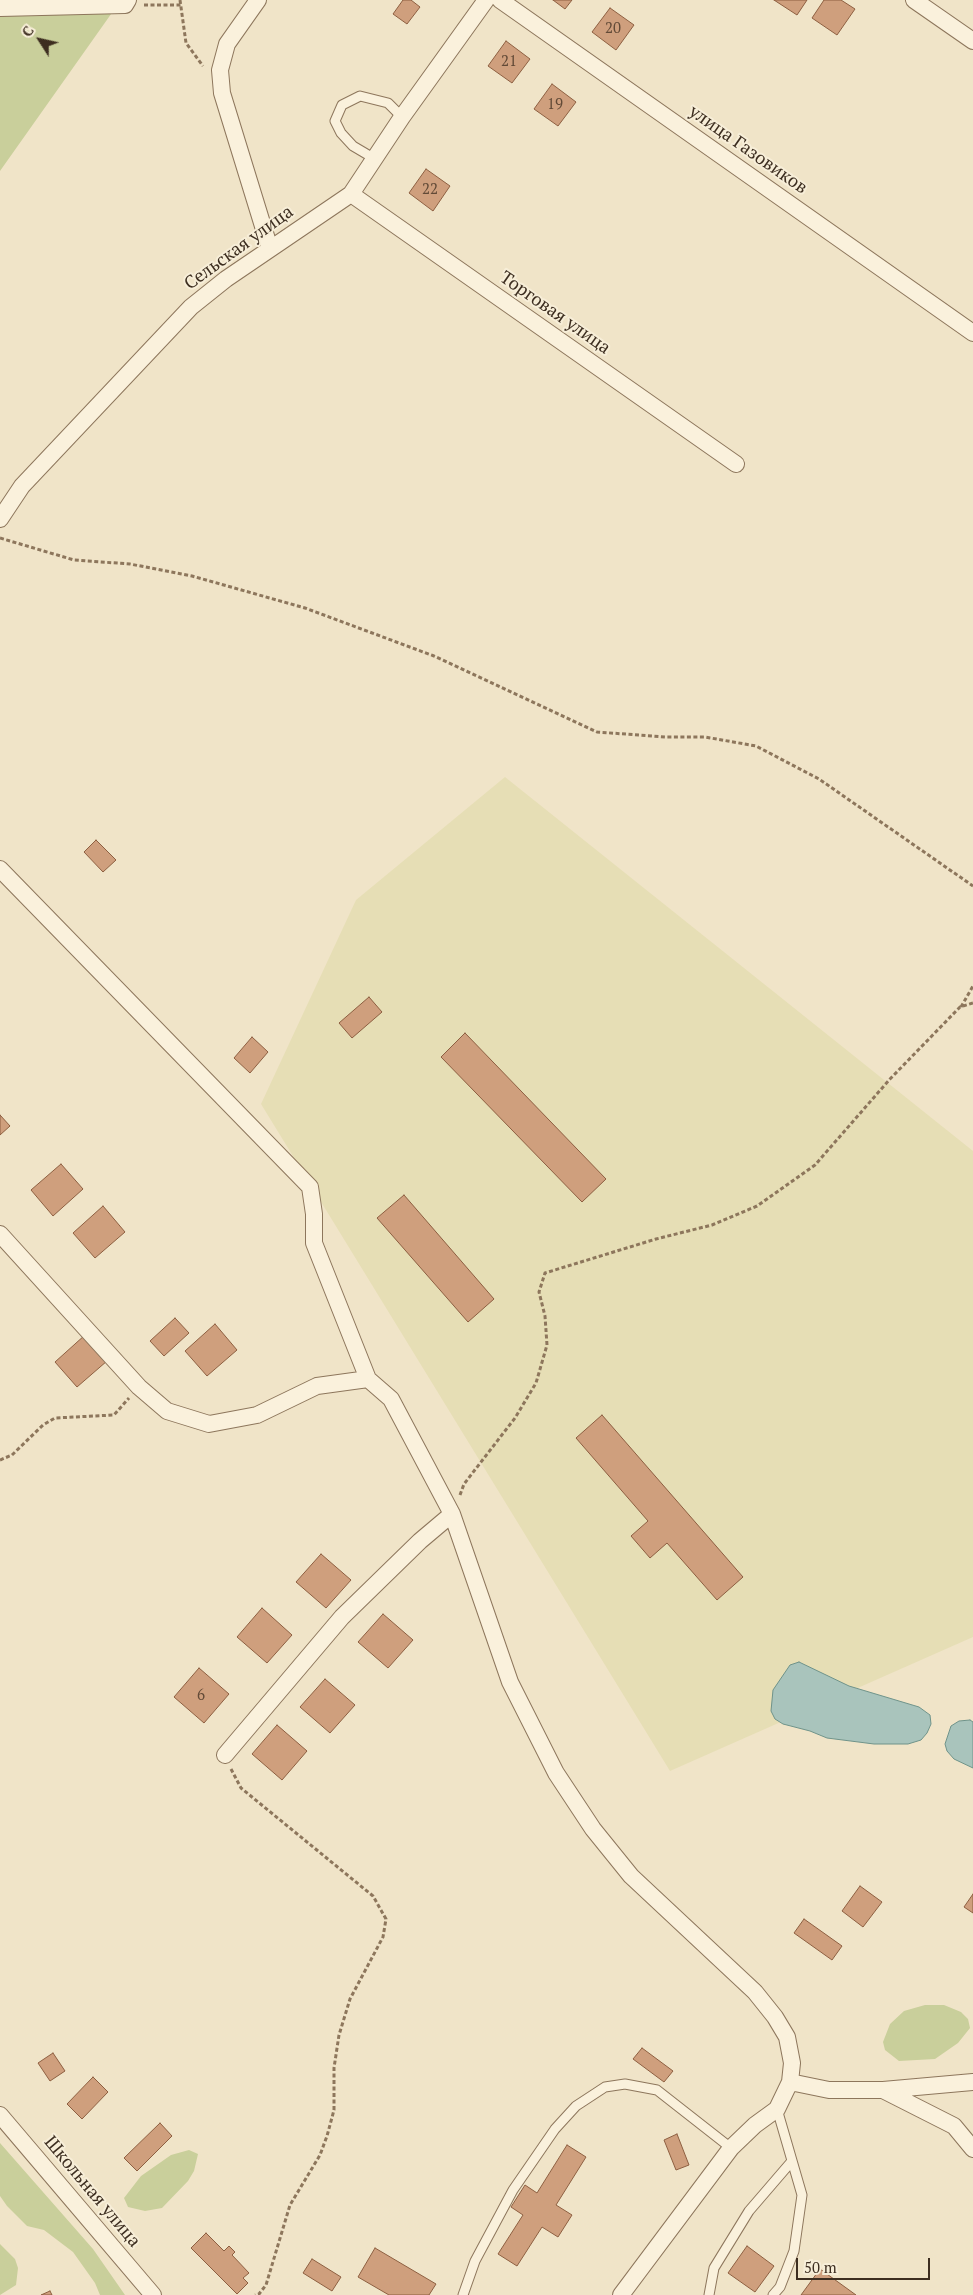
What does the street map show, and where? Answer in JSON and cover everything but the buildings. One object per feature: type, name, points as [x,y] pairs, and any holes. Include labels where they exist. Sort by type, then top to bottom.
[{"type":"street","points":[[258,0],[227,44],[220,70],[222,93],[270,249]]},
{"type":"street","name":"Сельская улица","points":[[0,518],[22,486],[191,307],[226,279],[351,194],[402,117],[486,0]]},
{"type":"street","name":"улица Газовиков","points":[[500,0],[973,333]]},
{"type":"street","points":[[914,0],[973,41]]},
{"type":"street","points":[[0,8],[126,2]]},
{"type":"street","name":"Торговая улица","points":[[351,194],[736,464]]},
{"type":"street","points":[[0,869],[310,1187],[314,1214],[314,1243],[368,1379],[391,1399],[452,1514],[510,1682],[556,1773],[593,1829],[631,1876],[755,1992],[787,2036],[792,2063],[790,2082],[777,2109],[731,2148],[621,2295]]},
{"type":"street","points":[[0,1234],[139,1387],[167,1411],[210,1424],[257,1415],[317,1386],[368,1379]]},
{"type":"street","points":[[224,1755],[342,1617],[420,1541],[452,1514]]},
{"type":"street","points":[[790,2082],[829,2090],[883,2090],[973,2082]]},
{"type":"street","points":[[883,2090],[954,2126],[973,2149]]},
{"type":"street","name":"Школьная улица","points":[[0,2115],[153,2295]]},
{"type":"lane","points":[[375,159],[353,146],[341,133],[335,121],[342,105],[360,96],[388,103],[402,117]]},
{"type":"lane","points":[[463,2295],[475,2261],[513,2190],[560,2123],[576,2106],[605,2087],[626,2084],[657,2090],[731,2148]]},
{"type":"lane","points":[[773,2295],[780,2287],[794,2251],[802,2195],[777,2109]]},
{"type":"lane","points":[[709,2295],[714,2268],[749,2211],[792,2161]]},
{"type":"path","points":[[180,0],[186,43],[206,69],[220,70]]},
{"type":"path","points":[[126,2],[181,5]]},
{"type":"path","points":[[0,538],[74,560],[130,564],[192,576],[305,608],[434,656],[598,732],[666,737],[704,736],[756,746],[819,779],[973,886]]},
{"type":"path","points":[[452,1514],[464,1484],[515,1418],[536,1383],[547,1345],[545,1316],[539,1292],[545,1273],[656,1239],[712,1225],[757,1206],[816,1165],[890,1079],[960,1007],[973,986]]},
{"type":"path","points":[[960,1007],[973,1003]]},
{"type":"path","points":[[0,1460],[12,1455],[43,1425],[55,1418],[114,1415],[139,1387]]},
{"type":"path","points":[[224,1755],[241,1788],[373,1896],[386,1919],[383,1937],[350,1999],[339,2035],[334,2068],[334,2110],[327,2136],[320,2155],[290,2205],[266,2284],[259,2294],[255,2295]]},
{"type":"shaded area","points":[[505,777],[973,1151],[973,1637],[670,1771],[261,1104],[356,900]]},
{"type":"green space","points":[[0,0],[121,0],[0,171]]},
{"type":"green space","points":[[925,2005],[944,2005],[961,2012],[968,2019],[970,2028],[958,2043],[935,2059],[899,2061],[885,2050],[883,2042],[890,2024],[904,2011]]},
{"type":"green space","points":[[0,2143],[93,2249],[125,2295],[100,2295],[95,2283],[73,2252],[44,2230],[27,2226],[7,2206],[0,2196]]},
{"type":"green space","points":[[189,2150],[198,2154],[194,2171],[188,2181],[162,2208],[145,2211],[128,2207],[124,2198],[141,2176],[171,2155]]},
{"type":"green space","points":[[0,2244],[15,2259],[18,2268],[16,2285],[0,2295]]},
{"type":"water","points":[[799,1662],[849,1686],[919,1707],[930,1715],[931,1724],[927,1733],[921,1740],[908,1744],[874,1744],[827,1738],[810,1731],[783,1724],[775,1719],[771,1711],[773,1690],[790,1665]]},
{"type":"water","points":[[970,1720],[973,1722],[973,1768],[954,1759],[947,1751],[945,1744],[951,1726],[959,1721]]}]
